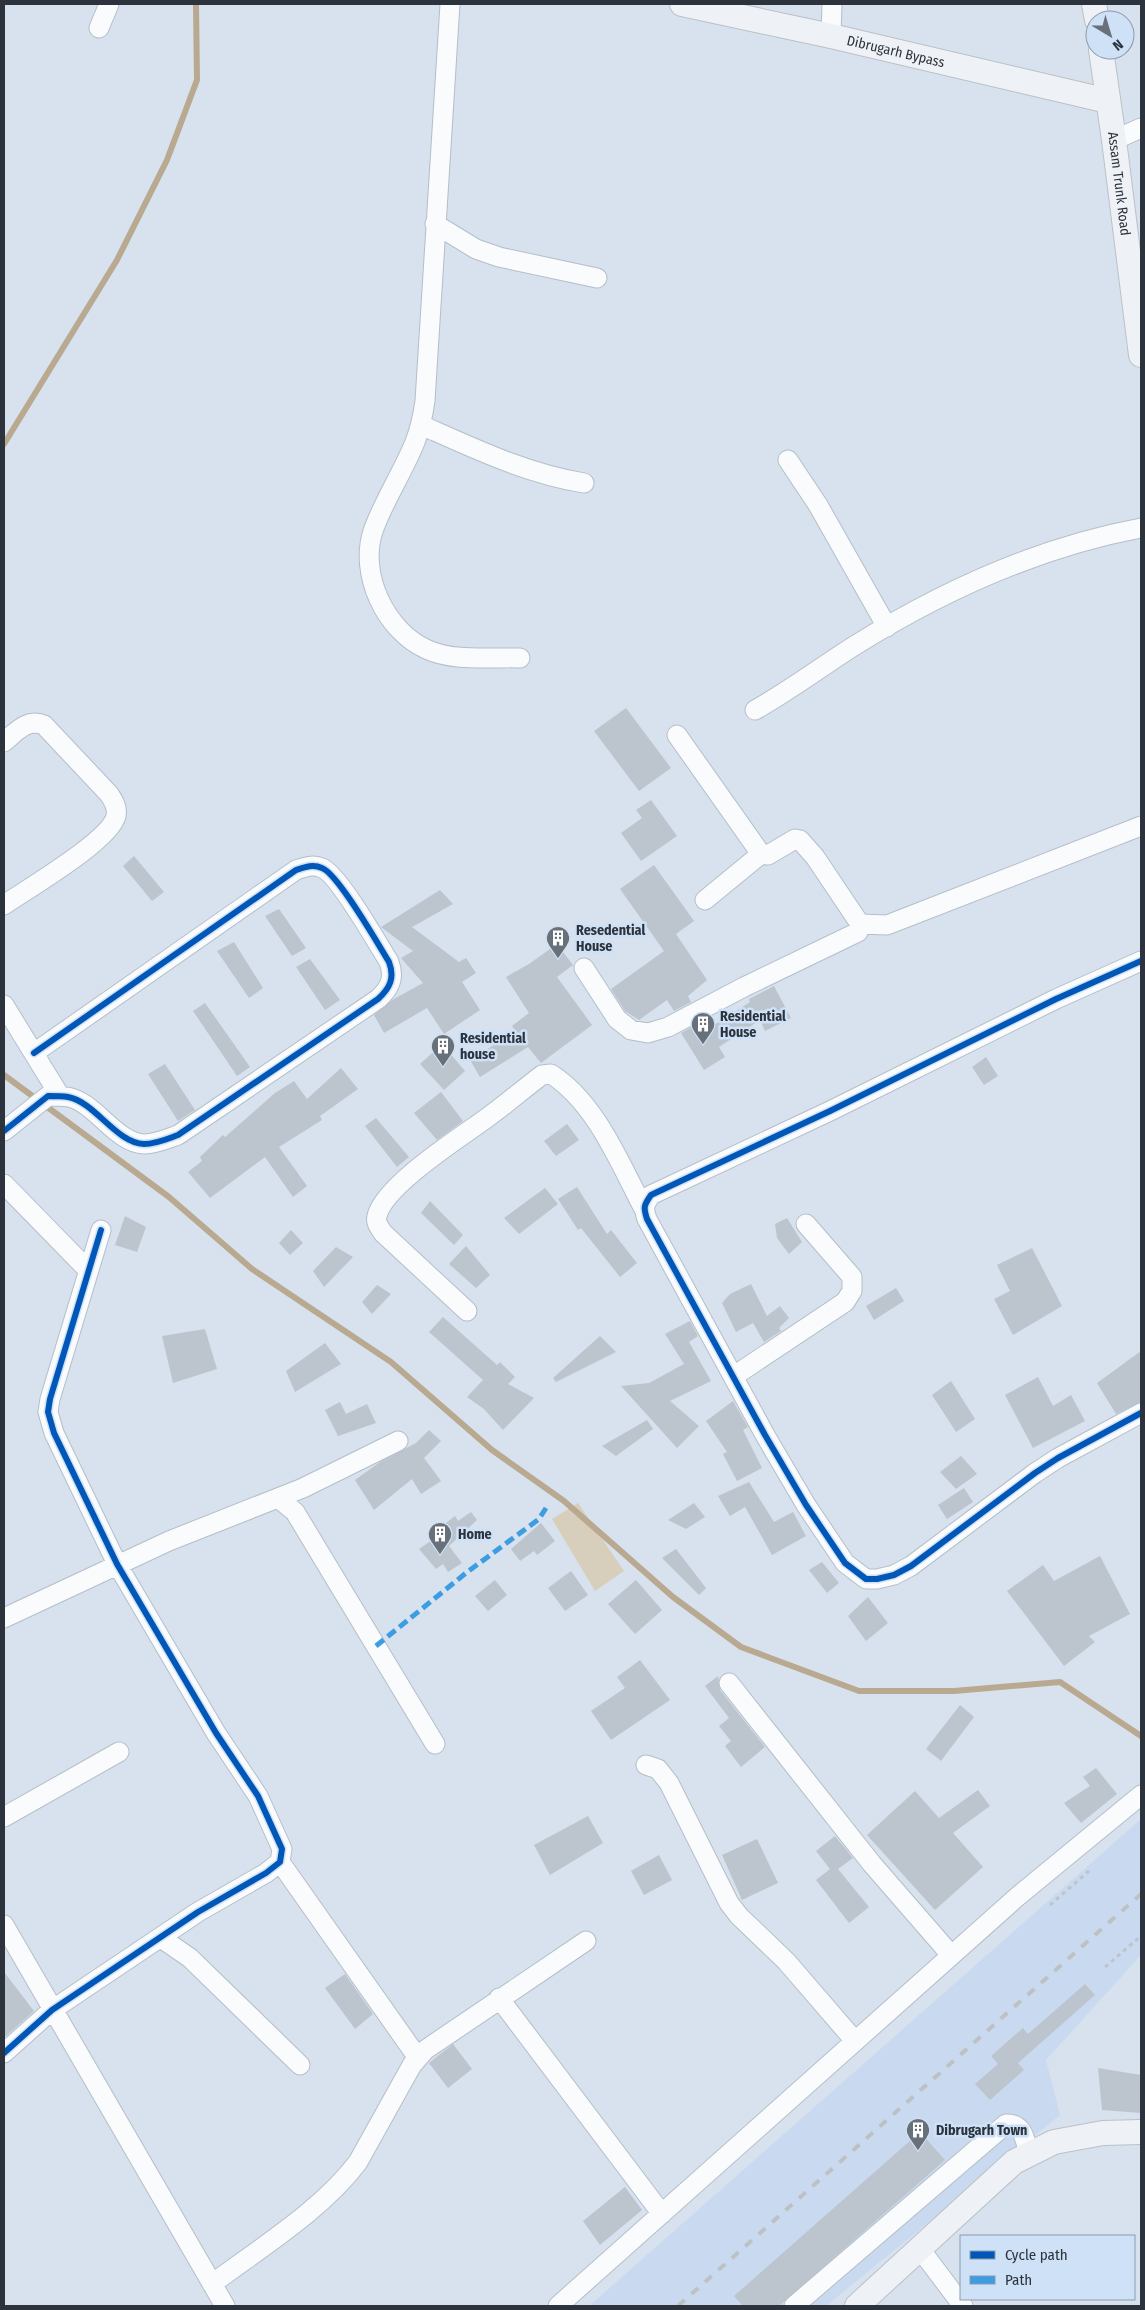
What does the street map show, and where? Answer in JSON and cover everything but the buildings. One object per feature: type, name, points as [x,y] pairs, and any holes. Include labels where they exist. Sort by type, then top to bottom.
[{"type":"main road","name":"Dibrugarh Bypass","points":[[682,4],[831,36],[1108,102]]},
{"type":"main road","name":"Assam Trunk Road","points":[[1102,60],[1141,355]]},
{"type":"main road","points":[[857,2306],[1014,2162],[1054,2142],[1104,2133],[1141,2132]]},
{"type":"street","points":[[99,28],[109,4]]},
{"type":"street","points":[[450,4],[435,224],[428,368],[421,425],[415,442],[380,513],[373,533],[369,565],[377,596],[395,624],[405,635],[426,649],[445,655],[520,658]]},
{"type":"street","points":[[831,36],[832,4]]},
{"type":"street","points":[[1114,140],[1141,128]]},
{"type":"street","points":[[435,224],[476,249],[499,257],[597,278]]},
{"type":"street","points":[[421,425],[493,456],[560,480],[584,483]]},
{"type":"street","points":[[788,460],[818,505],[887,627]]},
{"type":"street","points":[[755,710],[887,627],[969,582],[1060,548],[1141,528]]},
{"type":"street","points":[[4,742],[30,723],[38,722],[44,725],[109,794],[115,804],[116,815],[110,827],[94,843],[4,905]]},
{"type":"street","points":[[584,968],[617,1019],[631,1030],[648,1033],[668,1027],[744,987],[858,932],[860,924],[815,857],[800,840],[794,839],[768,855],[761,854],[677,735]]},
{"type":"street","points":[[860,924],[887,925],[1141,826]]},
{"type":"street","points":[[705,900],[761,854]]},
{"type":"street","points":[[9,1126],[54,1096],[69,1097],[81,1102],[130,1140],[143,1144],[160,1142],[178,1135],[378,999],[387,990],[393,973],[390,962],[336,880],[323,868],[309,866],[296,870],[34,1053]]},
{"type":"street","points":[[644,1209],[644,1204],[651,1195],[830,1111],[1056,998],[1141,961]]},
{"type":"street","points":[[4,1006],[34,1053],[54,1096]]},
{"type":"street","points":[[467,1312],[383,1233],[378,1225],[377,1216],[383,1204],[396,1189],[425,1162],[542,1075],[551,1074],[574,1092],[589,1112],[616,1156],[644,1209],[647,1219],[806,1505],[845,1563],[866,1579],[877,1579],[894,1575],[911,1566],[1035,1473],[1058,1458],[1141,1413]]},
{"type":"street","points":[[4,1184],[88,1270]]},
{"type":"street","points":[[734,1376],[845,1302],[852,1291],[852,1277],[806,1224]]},
{"type":"street","points":[[4,2053],[52,2010],[205,1907],[266,1873],[280,1862],[282,1849],[258,1796],[216,1733],[117,1564],[62,1452],[48,1412],[101,1230]]},
{"type":"street","points":[[4,1618],[117,1564],[278,1498],[398,1440]]},
{"type":"street","points":[[278,1498],[295,1512],[435,1744]]},
{"type":"street","points":[[729,1683],[872,1864],[951,1955]]},
{"type":"street","points":[[4,1816],[120,1752]]},
{"type":"street","points":[[646,1765],[658,1769],[670,1783],[729,1903],[786,1961],[855,2041]]},
{"type":"street","points":[[558,2306],[1017,1897],[1141,1795]]},
{"type":"street","points":[[280,1862],[418,2058]]},
{"type":"street","points":[[4,1925],[226,2306]]},
{"type":"street","points":[[161,1938],[196,1964],[300,2065]]},
{"type":"street","points":[[212,2284],[312,2208],[348,2176],[358,2162],[412,2064],[418,2058],[440,2038],[586,1941]]},
{"type":"street","points":[[499,1998],[662,2214]]},
{"type":"street","points":[[794,2306],[1006,2124],[1012,2123],[1022,2130],[1030,2154]]},
{"type":"street","points":[[920,2249],[962,2306]]},
{"type":"path","points":[[1050,1905],[1089,1871]]},
{"type":"path","points":[[1106,1967],[1141,1936]]},
{"type":"shaded area","points":[[578,1503],[624,1571],[595,1591],[552,1519]]},
{"type":"shaded area","points":[[1141,1819],[1141,1955],[1046,2060],[1060,2115],[826,2306],[589,2306]]},
{"type":"waterway","points":[[4,444],[117,260],[167,160],[197,80],[196,4]]},
{"type":"waterway","points":[[4,1075],[169,1197],[252,1269],[391,1362],[492,1450],[564,1501],[673,1597],[741,1647],[859,1691],[954,1691],[1060,1682],[1141,1736]]},
{"type":"railway","points":[[678,2306],[1141,1894]]},
{"type":"marked path","points":[[376,1646],[466,1573],[539,1519],[546,1508]]},
{"type":"cycle path","points":[[4,1131],[48,1096],[56,1096],[78,1100],[124,1137],[134,1142],[153,1143],[178,1135],[378,999],[388,987],[392,973],[391,968],[367,926],[338,883],[322,868],[315,866],[306,867],[296,870],[34,1053]]},
{"type":"cycle path","points":[[1141,961],[1056,999],[830,1111],[651,1195],[645,1209],[647,1219],[765,1435],[806,1505],[845,1563],[866,1579],[877,1579],[894,1575],[911,1566],[1035,1473],[1058,1458],[1141,1413]]},
{"type":"cycle path","points":[[4,2053],[52,2010],[198,1912],[266,1873],[280,1862],[282,1849],[258,1796],[216,1733],[117,1564],[54,1433],[48,1412],[50,1399],[101,1230]]},
{"type":"place","name":"Resedential House","points":[[558,959]]},
{"type":"place","name":"Residential House","points":[[703,1045]]},
{"type":"place","name":"Residential house","points":[[443,1067]]},
{"type":"place","name":"Home","points":[[440,1555]]},
{"type":"place","name":"Dibrugarh Town","points":[[918,2151]]}]
